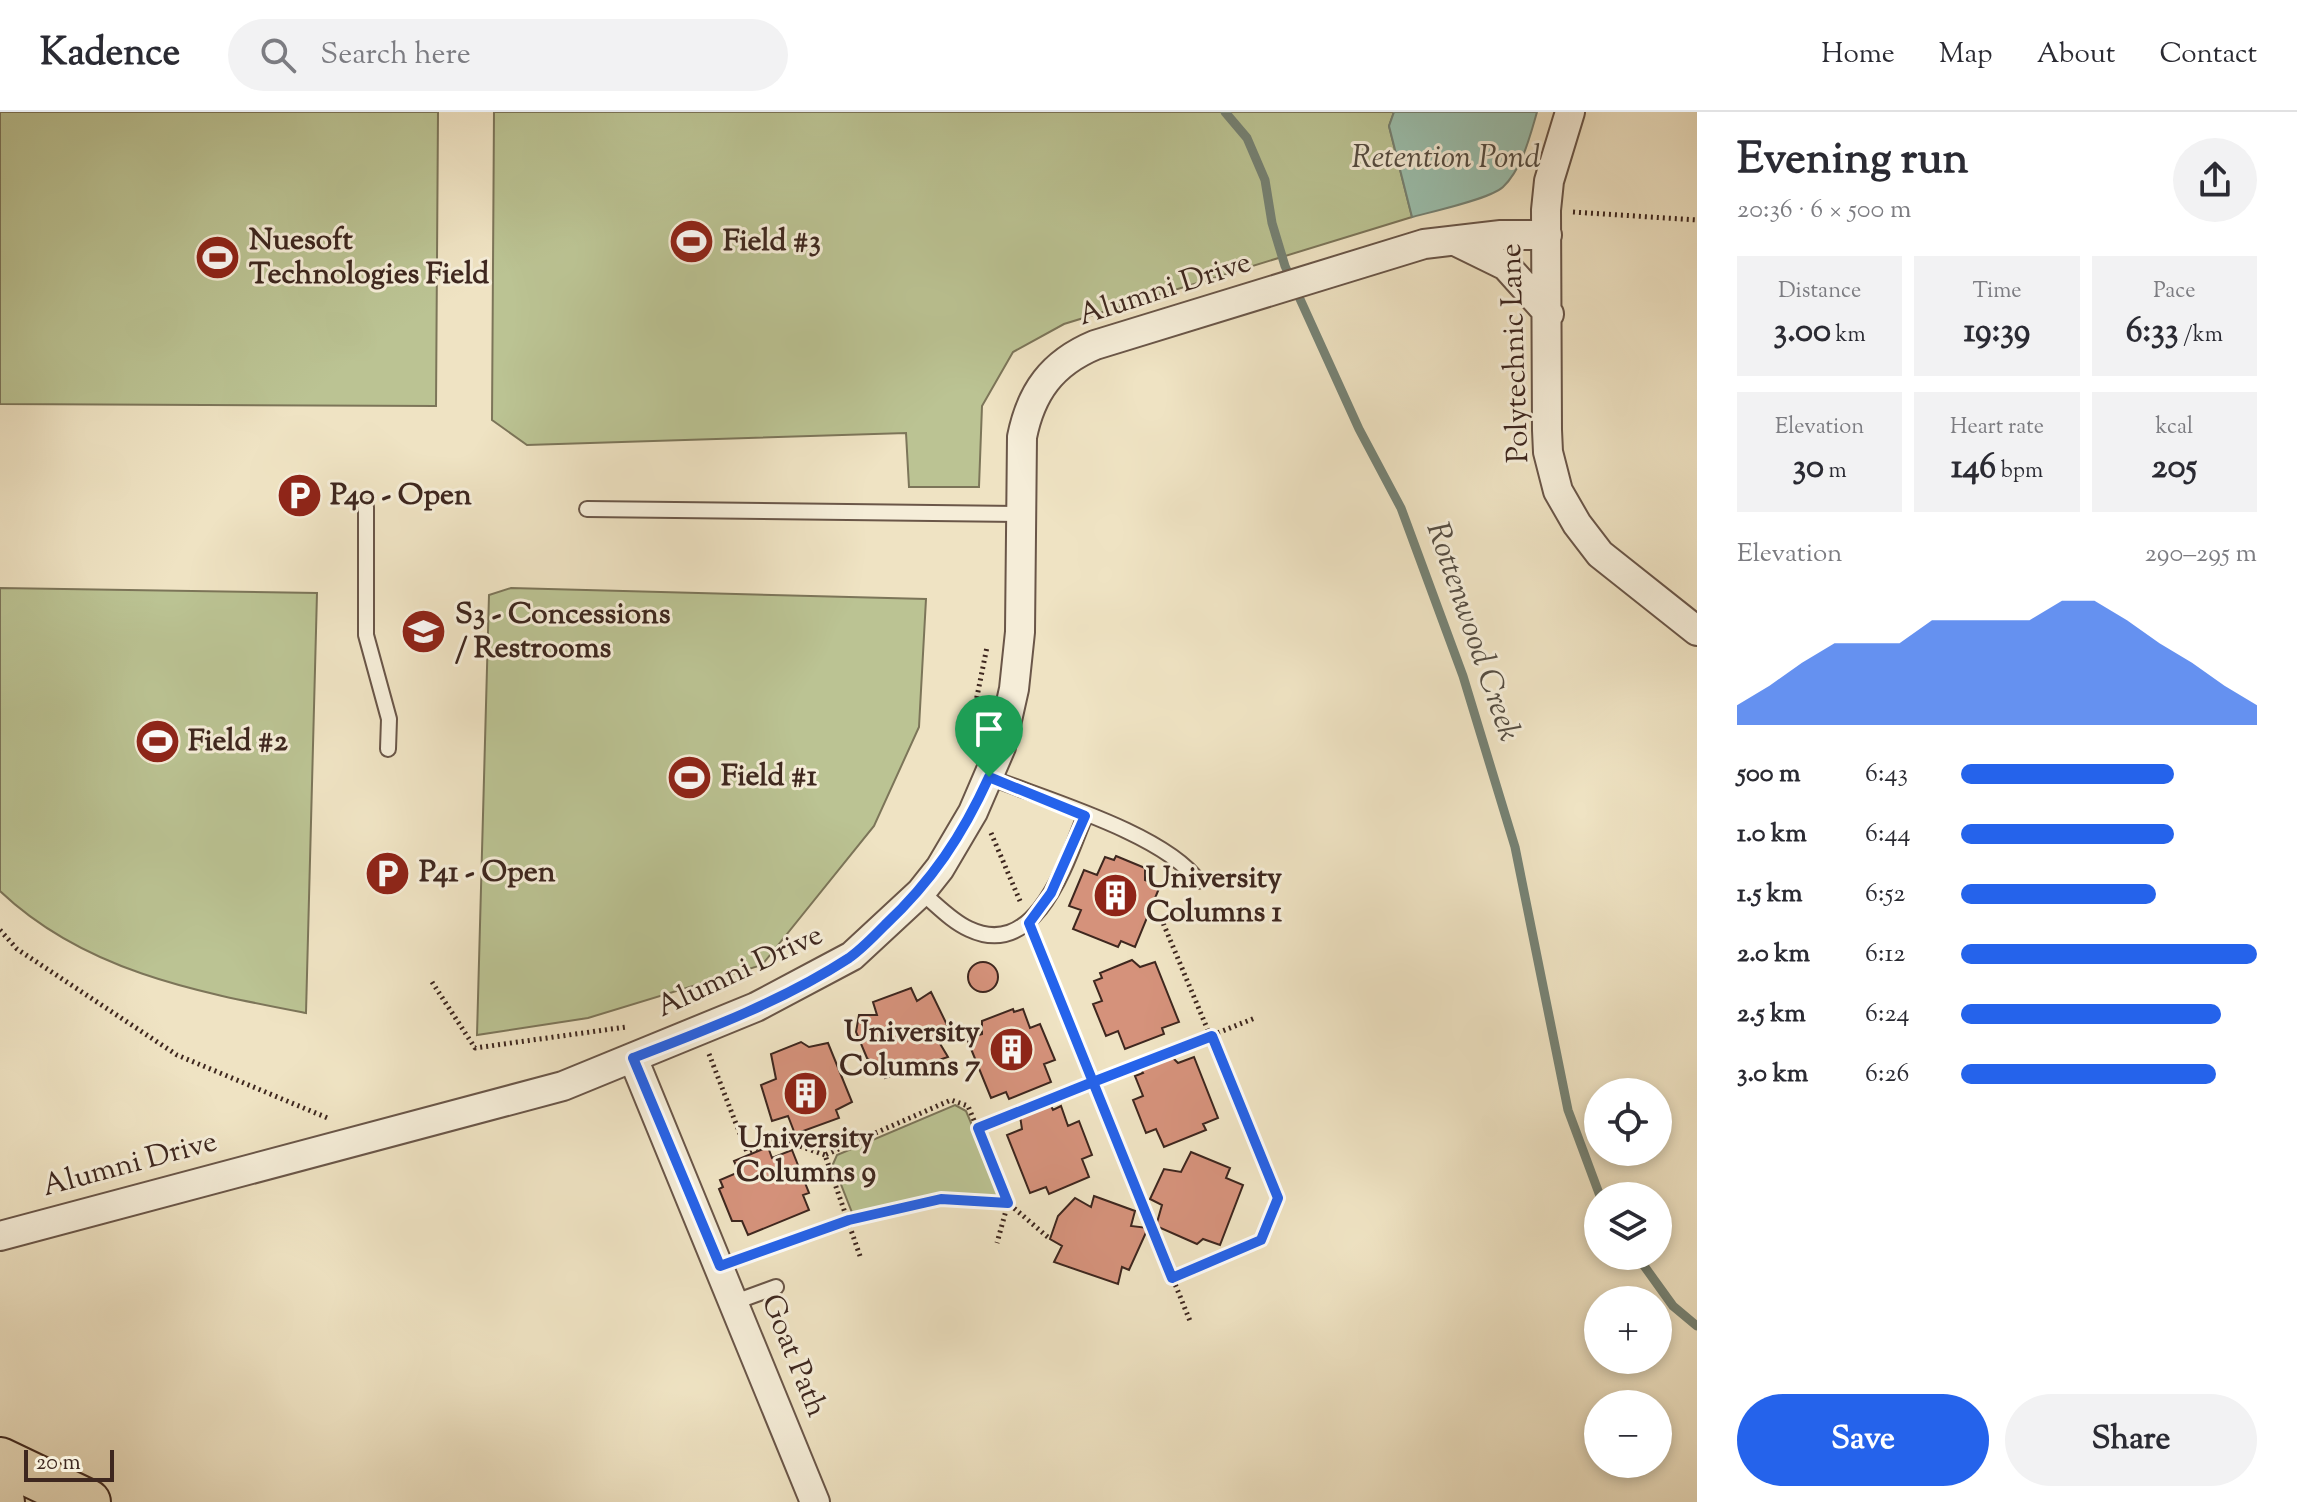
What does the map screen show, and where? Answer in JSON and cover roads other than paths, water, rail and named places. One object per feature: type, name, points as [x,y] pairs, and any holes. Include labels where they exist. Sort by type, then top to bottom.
[{"type":"main road","points":[[0,1460],[88,1502]]},
{"type":"street","name":"Polytechnic Lane","points":[[1570,112],[1549,181],[1547,430],[1552,472],[1558,491],[1577,524],[1600,554],[1694,623]]},
{"type":"street","name":"Alumni Drive","points":[[0,1236],[536,1094],[665,1046],[711,1044],[852,956],[921,892],[956,843],[989,777],[1009,717],[1018,661],[1022,437],[1028,407],[1039,386],[1077,353],[1401,250],[1448,240],[1547,235]]},
{"type":"street","points":[[1448,240],[1474,248],[1506,266],[1549,314]]},
{"type":"street","name":"Goat Path","points":[[633,1058],[815,1502]]},
{"type":"lane","points":[[366,507],[366,635],[389,719],[388,749]]},
{"type":"lane","points":[[587,509],[1019,514]]},
{"type":"lane","points":[[989,777],[1166,851],[1183,863],[1198,881]]},
{"type":"lane","points":[[921,892],[973,931],[1005,933],[1029,923],[1051,893],[1085,816]]},
{"type":"lane","points":[[735,1302],[776,1287]]},
{"type":"water","name":"Retention Pond","points":[[1394,112],[1537,112],[1520,162],[1503,187],[1474,200],[1412,217],[1389,126]]},
{"type":"waterway","name":"Rottenwood Creek","points":[[1225,112],[1247,138],[1265,180],[1272,223],[1285,266],[1359,429],[1401,508],[1463,676],[1515,847],[1568,1110],[1595,1182]]},
{"type":"waterway","name":"Rottenwood Creek","points":[[1647,1270],[1673,1306],[1697,1326]]},
{"type":"place","name":"Field #3","points":[[692,242]]},
{"type":"place","name":"Nuesoft Technologies Field","points":[[218,258]]},
{"type":"place","name":"P40 - Open","points":[[299,496]]},
{"type":"place","name":"S3 - Concessions / Restrooms","points":[[424,632]]},
{"type":"place","name":"Field #2","points":[[157,742]]},
{"type":"place","name":"Field #1","points":[[690,777]]},
{"type":"place","name":"P41 - Open","points":[[388,873]]},
{"type":"place","name":"University Columns 1","points":[[1115,896]]},
{"type":"place","name":"University Columns 7","points":[[1011,1050]]},
{"type":"place","name":"University Columns 9","points":[[806,1093]]}]
